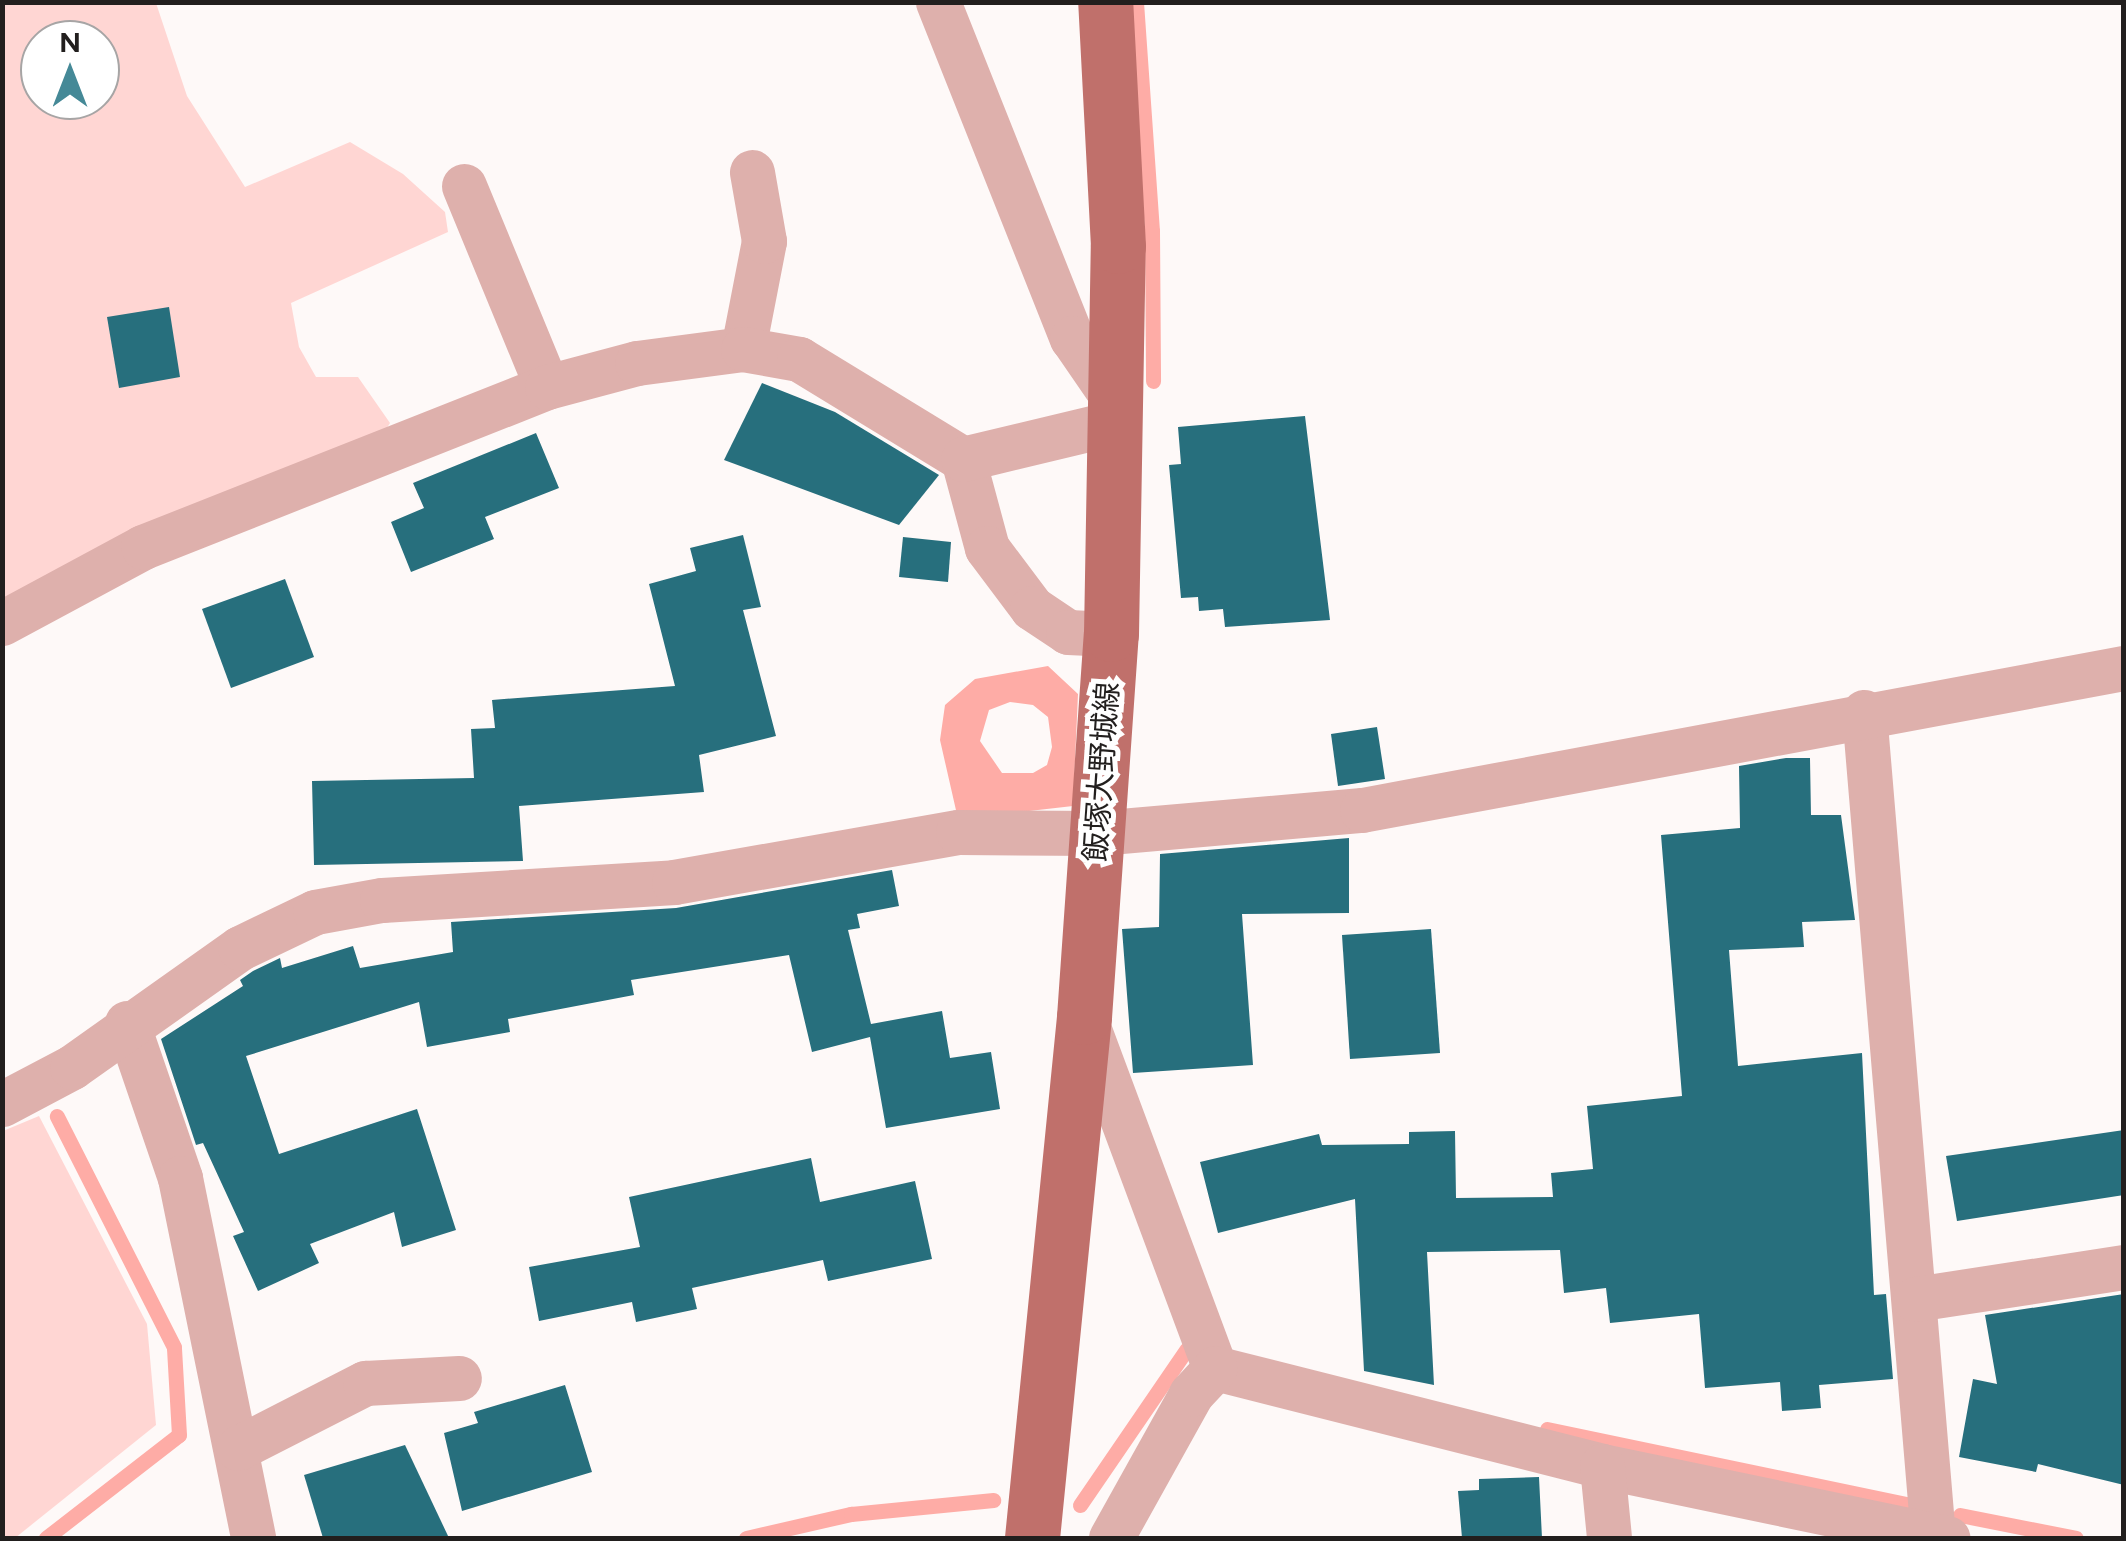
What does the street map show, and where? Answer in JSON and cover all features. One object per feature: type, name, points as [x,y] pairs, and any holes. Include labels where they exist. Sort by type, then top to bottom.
[{"type":"main road","name":"飯塚大野城線","points":[[1032,1538],[1084,1017],[1112,634],[1118,246],[1105,2]]},
{"type":"street","points":[[938,2],[1072,338],[1117,412],[963,459]]},
{"type":"street","points":[[743,349],[764,241],[752,172]]},
{"type":"street","points":[[464,186],[546,387]]},
{"type":"street","points":[[2,623],[142,547],[546,387],[637,363],[743,349],[815,367],[963,459],[987,548],[1032,608],[1068,632],[1112,634]]},
{"type":"street","points":[[2,1104],[72,1067],[128,1023],[240,948],[315,912],[382,900],[674,882],[958,832],[1098,833],[1362,810],[1864,712],[2124,668]]},
{"type":"street","points":[[1215,1368],[1602,1466],[1938,1538],[1864,712]]},
{"type":"street","points":[[1084,1017],[1215,1368]]},
{"type":"street","points":[[128,1023],[180,1178],[220,1401],[238,1448],[253,1538]]},
{"type":"street","points":[[1915,1299],[2124,1267]]},
{"type":"street","points":[[1110,1538],[1191,1394],[1215,1368]]},
{"type":"street","points":[[238,1448],[366,1383],[459,1378]]},
{"type":"street","points":[[1602,1466],[1609,1538]]},
{"type":"shaded area","points":[[2,3],[156,3],[187,96],[245,187],[350,142],[403,174],[445,212],[448,232],[291,303],[299,347],[316,377],[358,377],[390,423],[374,449],[2,613]]},
{"type":"shaded area","points":[[1048,666],[1078,694],[1073,806],[958,819],[940,740],[945,705],[975,679]],"holes":[[[1010,702],[1033,705],[1048,717],[1052,747],[1047,765],[1033,773],[1002,773],[980,741],[989,710]]]},
{"type":"shaded area","points":[[39,1116],[147,1324],[156,1425],[15,1538],[3,1538],[3,1131]]},
{"type":"building","points":[[169,307],[180,377],[119,388],[107,317]]},
{"type":"building","points":[[762,383],[835,412],[939,475],[899,525],[724,460]]},
{"type":"building","points":[[1305,416],[1330,620],[1225,627],[1223,609],[1199,611],[1198,597],[1181,598],[1169,465],[1181,464],[1178,427]]},
{"type":"building","points":[[536,433],[559,488],[485,517],[494,539],[411,572],[391,522],[424,508],[413,483]]},
{"type":"building","points":[[743,535],[761,607],[743,610],[776,736],[699,755],[704,792],[519,806],[523,861],[314,865],[312,781],[474,778],[471,729],[495,728],[492,700],[675,686],[649,584],[696,571],[690,548]]},
{"type":"building","points":[[903,537],[951,542],[948,582],[899,577]]},
{"type":"building","points":[[285,579],[314,657],[231,688],[202,609]]},
{"type":"building","points":[[1377,727],[1385,779],[1338,786],[1331,734]]},
{"type":"building","points":[[1810,758],[1811,815],[1841,815],[1855,920],[1802,922],[1804,947],[1729,950],[1738,1066],[1862,1053],[1874,1295],[1886,1294],[1893,1379],[1819,1385],[1821,1408],[1782,1411],[1780,1382],[1705,1388],[1699,1314],[1610,1323],[1606,1288],[1564,1293],[1560,1250],[1427,1252],[1434,1385],[1364,1371],[1355,1199],[1218,1233],[1200,1162],[1319,1134],[1322,1145],[1409,1144],[1409,1132],[1455,1131],[1456,1198],[1553,1197],[1551,1173],[1593,1169],[1587,1106],[1682,1096],[1661,835],[1740,828],[1739,766]]},
{"type":"building","points":[[1349,838],[1349,913],[1242,914],[1253,1065],[1133,1073],[1122,929],[1159,927],[1160,854]]},
{"type":"building","points":[[892,870],[899,906],[857,914],[860,928],[848,930],[871,1024],[942,1011],[950,1058],[991,1052],[1000,1109],[886,1128],[870,1037],[812,1052],[789,955],[631,980],[634,995],[508,1019],[510,1032],[427,1047],[419,1002],[246,1056],[279,1154],[417,1109],[456,1230],[402,1247],[394,1212],[310,1244],[319,1263],[258,1291],[233,1236],[244,1232],[203,1143],[196,1145],[161,1039],[243,986],[240,980],[253,971],[280,958],[282,968],[353,946],[360,968],[453,952],[451,922],[676,908]]},
{"type":"building","points":[[1431,929],[1440,1053],[1350,1059],[1342,935]]},
{"type":"building","points":[[2124,1130],[2124,1195],[1957,1221],[1946,1156]]},
{"type":"building","points":[[811,1158],[820,1202],[915,1181],[932,1259],[828,1281],[823,1260],[692,1288],[697,1309],[636,1322],[632,1302],[539,1321],[529,1267],[640,1247],[629,1197]]},
{"type":"building","points":[[2124,1294],[2124,1485],[2038,1464],[2036,1472],[1959,1457],[1973,1379],[1997,1384],[1985,1315]]},
{"type":"building","points":[[565,1385],[592,1472],[462,1511],[444,1433],[478,1423],[474,1412]]},
{"type":"building","points":[[405,1445],[449,1538],[323,1538],[304,1475]]},
{"type":"building","points":[[1539,1477],[1542,1538],[1462,1538],[1458,1491],[1479,1490],[1479,1479]]},
{"type":"waterway","points":[[1136,2],[1152,231],[1153,381]]},
{"type":"waterway","points":[[46,1538],[179,1435],[174,1347],[57,1116]]},
{"type":"waterway","points":[[1080,1505],[1187,1349]]},
{"type":"waterway","points":[[1547,1429],[1911,1505]]},
{"type":"waterway","points":[[746,1538],[851,1514],[993,1500]]},
{"type":"waterway","points":[[1960,1515],[2076,1538]]}]
